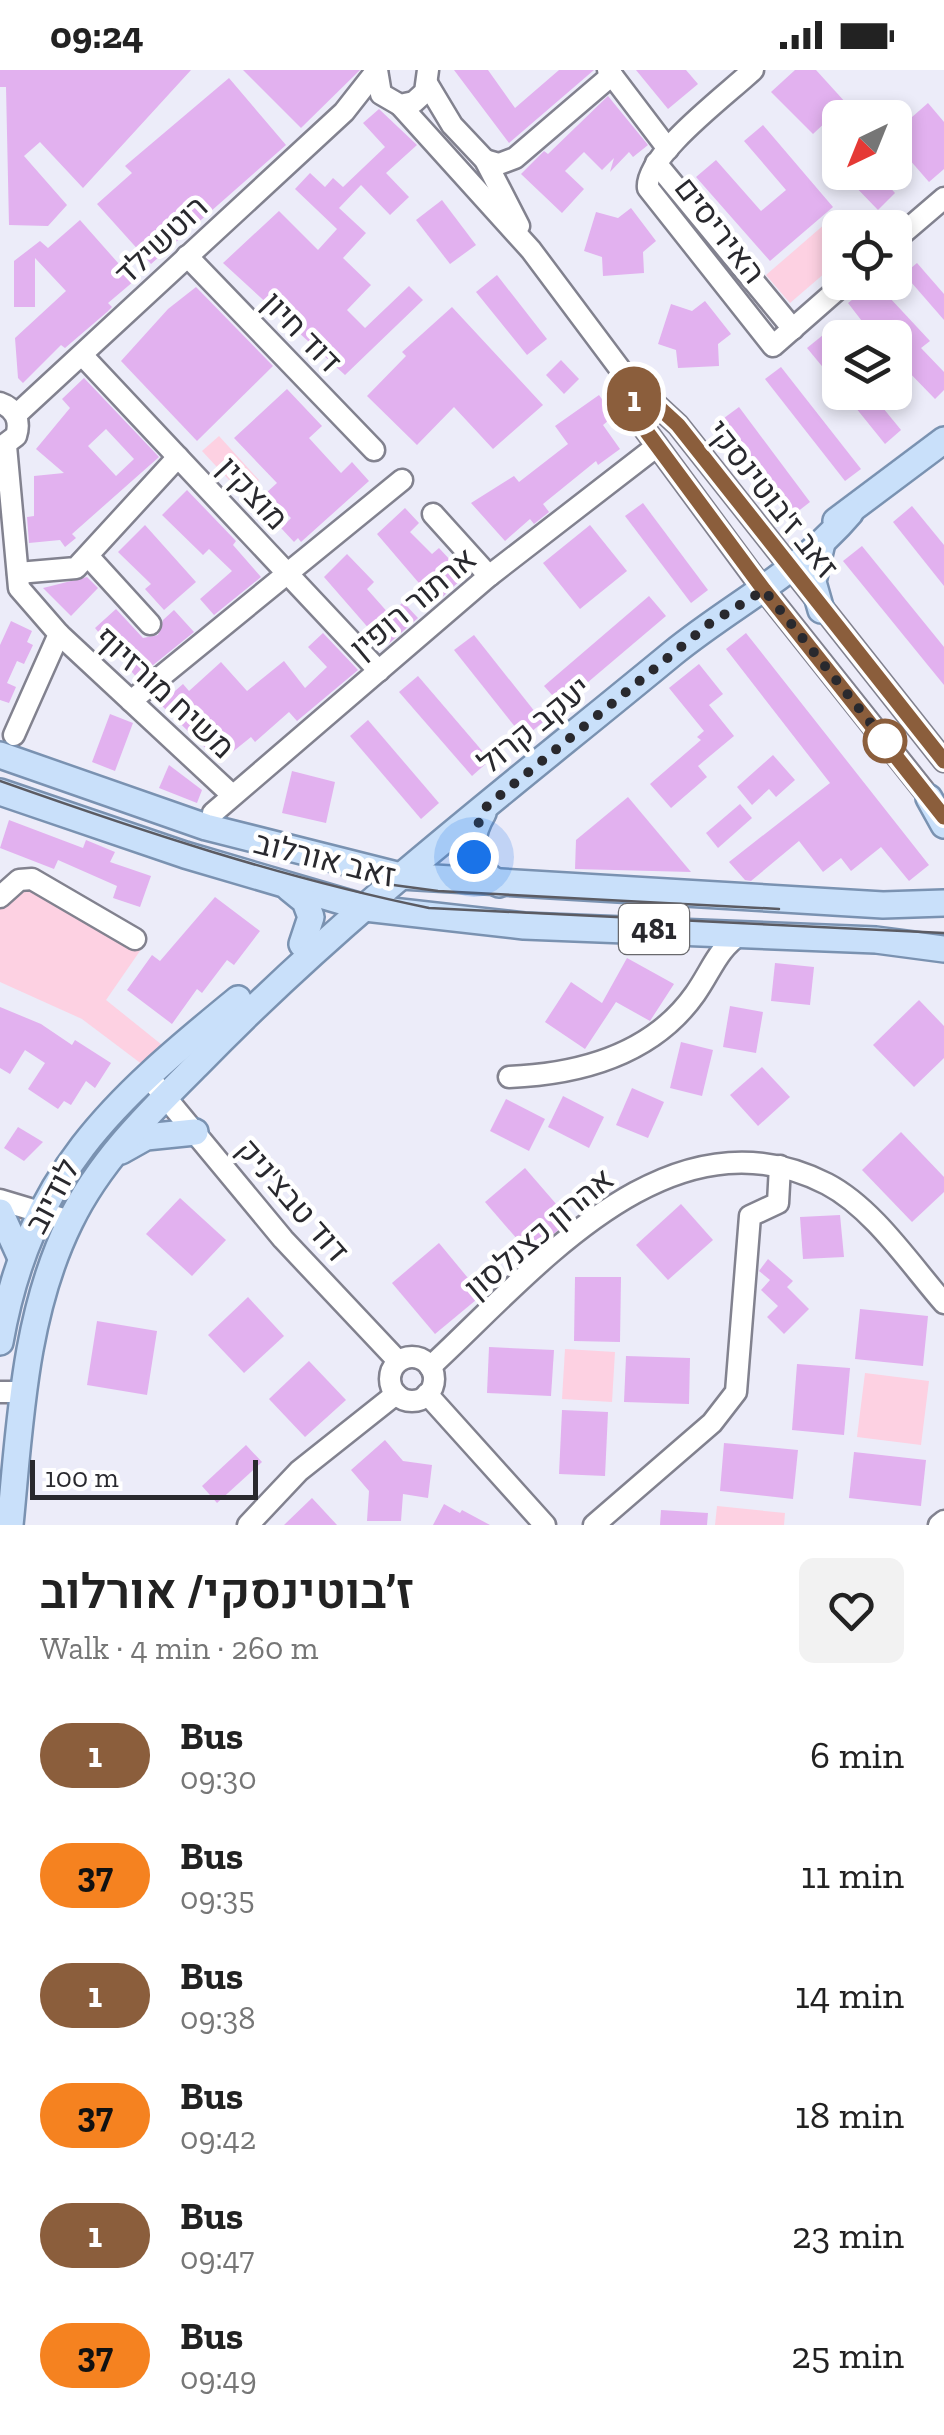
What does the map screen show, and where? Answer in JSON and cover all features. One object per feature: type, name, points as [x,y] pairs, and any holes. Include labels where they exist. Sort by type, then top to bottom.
[{"type":"main road","points":[[785,564],[944,440]]},
{"type":"main road","points":[[785,564],[822,544],[850,513]]},
{"type":"main road","points":[[820,610],[813,582],[822,544]]},
{"type":"main road","name":"יעקב קרול","points":[[147,1075],[302,944],[401,876],[785,564]]},
{"type":"main road","name":"זאב אורלוב","points":[[7,745],[206,827],[401,876],[499,884],[939,900]]},
{"type":"main road","name":"זאב אורלוב","points":[[0,792],[356,906],[524,926],[876,940],[944,949]]},
{"type":"main road","points":[[487,806],[471,843],[476,864],[499,884]]},
{"type":"main road","points":[[939,810],[944,825]]},
{"type":"main road","points":[[275,881],[299,895],[310,909],[310,929],[302,944]]},
{"type":"main road","name":"יעקב קרול","points":[[166,1096],[226,1031],[356,906]]},
{"type":"main road","name":"לודיוב","points":[[0,1342],[3,1316],[40,1209],[74,1153],[147,1075]]},
{"type":"main road","name":"לודיוב","points":[[10,1525],[11,1392],[50,1274],[70,1222],[106,1164],[166,1096]]},
{"type":"main road","points":[[106,1164],[146,1137],[196,1132]]},
{"type":"main road","points":[[0,1212],[22,1258]]},
{"type":"street","points":[[377,70],[377,87],[531,250],[626,377]]},
{"type":"street","name":"רוטשילד","points":[[8,409],[83,356],[347,110],[377,70]]},
{"type":"street","points":[[662,156],[753,70]]},
{"type":"street","points":[[485,160],[499,164],[515,158],[610,73],[662,156],[793,329],[826,300]]},
{"type":"street","points":[[394,103],[420,98],[428,78]]},
{"type":"street","points":[[428,78],[452,125],[485,160],[531,250]]},
{"type":"street","name":"רוטשילד","points":[[347,110],[370,101],[394,103]]},
{"type":"street","name":"האיריסים","points":[[662,156],[647,179],[648,188],[774,346],[793,329]]},
{"type":"street","points":[[912,225],[944,198]]},
{"type":"street","name":"דוד חיון","points":[[187,256],[374,450]]},
{"type":"street","name":"מוצקין","points":[[83,356],[380,670]]},
{"type":"street","name":"זאב ז'בוטינסקי","points":[[626,377],[644,428],[657,446],[759,583],[939,810]]},
{"type":"street","name":"זאב ז'בוטינסקי","points":[[626,377],[678,425],[820,610],[944,761]]},
{"type":"street","points":[[8,409],[18,429],[3,447],[18,573],[76,568],[178,458]]},
{"type":"street","name":"ארתור רופין","points":[[213,813],[489,576],[657,446]]},
{"type":"street","points":[[131,700],[402,480]]},
{"type":"street","points":[[433,514],[489,576]]},
{"type":"street","points":[[88,556],[150,624]]},
{"type":"street","name":"משיח מורזיוף","points":[[18,573],[20,588],[58,634],[231,794]]},
{"type":"street","points":[[7,745],[58,634]]},
{"type":"street","points":[[0,897],[19,880],[32,879],[135,938]]},
{"type":"street","points":[[678,930],[700,947],[710,965]]},
{"type":"street","points":[[509,1077],[574,1071],[640,1045],[668,1026],[693,997],[728,942],[742,933]]},
{"type":"street","name":"דוד טבצ'ניק","points":[[147,1075],[283,1239],[398,1361]]},
{"type":"street","name":"אהרון כצנלסון","points":[[430,1367],[536,1270],[633,1192],[709,1163],[728,1160],[780,1166],[830,1186],[876,1226],[944,1303]]},
{"type":"street","points":[[594,1525],[712,1423],[736,1392],[750,1216],[778,1202],[780,1166]]},
{"type":"street","points":[[0,1200],[40,1209],[70,1222]]},
{"type":"street","points":[[412,1356],[430,1367],[434,1382],[427,1394],[411,1401],[396,1394],[390,1372],[398,1361],[412,1356]]},
{"type":"street","points":[[248,1525],[299,1471],[396,1394]]},
{"type":"street","points":[[427,1394],[545,1525]]},
{"type":"shaded area","points":[[822,227],[822,275],[790,303],[766,275]]},
{"type":"shaded area","points":[[219,436],[259,480],[243,495],[202,451]]},
{"type":"shaded area","points":[[19,880],[144,945],[106,1000],[172,1053],[151,1071],[82,1019],[0,982],[0,897]]},
{"type":"shaded area","points":[[565,1349],[615,1352],[612,1402],[562,1399]]},
{"type":"shaded area","points":[[865,1373],[929,1381],[921,1445],[857,1437]]},
{"type":"shaded area","points":[[717,1506],[785,1513],[784,1525],[715,1525]]},
{"type":"building","points":[[0,70],[191,70],[83,188],[40,142],[24,156],[67,205],[48,226],[9,225],[6,87],[0,87]]},
{"type":"building","points":[[243,70],[360,70],[301,128]]},
{"type":"building","points":[[454,70],[488,70],[515,108],[559,70],[594,70],[509,143]]},
{"type":"building","points":[[636,70],[686,70],[698,84],[668,109]]},
{"type":"building","points":[[795,70],[816,70],[843,100],[822,100],[822,126],[813,134],[771,92]]},
{"type":"building","points":[[229,78],[286,145],[151,264],[97,204],[132,173],[125,166]]},
{"type":"building","points":[[608,96],[648,145],[633,157],[629,152],[610,172],[614,158],[602,170],[584,152],[565,171],[584,189],[562,213],[521,174],[544,151],[548,154]]},
{"type":"building","points":[[928,103],[944,122],[944,169],[929,182],[912,162],[912,117]]},
{"type":"building","points":[[379,109],[417,145],[386,173],[409,197],[390,215],[361,185],[339,208],[366,233],[343,258],[371,285],[347,310],[365,328],[409,286],[423,300],[345,375],[223,263],[279,211],[318,250],[337,229],[295,189],[310,173],[325,187],[333,178],[343,187],[385,147],[363,123]]},
{"type":"building","points":[[763,125],[833,207],[822,210],[822,216],[770,261],[696,177],[716,160],[761,211],[786,190],[744,141]]},
{"type":"building","points":[[859,190],[892,190],[895,193],[878,210]]},
{"type":"building","points":[[442,200],[476,245],[450,264],[416,220]]},
{"type":"building","points":[[631,208],[656,241],[643,252],[644,273],[603,276],[602,257],[584,251],[596,212],[618,218]]},
{"type":"building","points":[[80,220],[134,281],[108,303],[112,307],[107,312],[65,348],[61,345],[23,383],[18,378],[15,338],[66,291],[35,258],[35,307],[14,307],[14,261],[40,241],[48,248]]},
{"type":"building","points":[[917,263],[944,294],[944,320],[912,283],[912,267]]},
{"type":"building","points":[[497,275],[547,339],[527,355],[476,292]]},
{"type":"building","points":[[196,287],[273,366],[197,441],[121,361],[168,309]]},
{"type":"building","points":[[892,300],[910,320],[861,320],[848,303]]},
{"type":"building","points":[[705,301],[731,334],[718,344],[719,366],[678,368],[676,350],[658,344],[671,304],[692,311]]},
{"type":"building","points":[[452,307],[543,405],[493,449],[454,407],[417,445],[367,396],[406,356],[402,352]]},
{"type":"building","points":[[912,322],[930,341],[921,348],[944,372],[944,390],[935,399],[912,375]]},
{"type":"building","points":[[822,336],[822,366],[807,348]]},
{"type":"building","points":[[561,360],[579,379],[564,394],[546,375]]},
{"type":"building","points":[[781,367],[861,469],[845,481],[765,379]]},
{"type":"building","points":[[84,378],[159,457],[72,534],[76,538],[65,547],[60,540],[29,543],[27,517],[34,516],[34,476],[64,473],[36,449],[70,408],[62,399]],"holes":[[[106,429],[134,459],[116,476],[88,446]]]},
{"type":"building","points":[[287,389],[322,426],[309,438],[341,473],[352,462],[369,481],[301,542],[298,538],[294,542],[281,528],[291,518],[266,493],[277,483],[234,438]]},
{"type":"building","points":[[599,395],[614,416],[603,425],[620,449],[598,465],[596,461],[543,504],[549,512],[534,524],[530,519],[505,541],[471,503],[514,476],[519,482],[568,444],[555,426]]},
{"type":"building","points":[[739,407],[810,502],[792,516],[720,421]]},
{"type":"building","points":[[858,410],[885,410],[901,430],[885,444]]},
{"type":"building","points":[[187,490],[236,541],[233,545],[261,577],[214,615],[200,599],[232,571],[209,549],[203,555],[162,515]]},
{"type":"building","points":[[643,503],[708,590],[691,603],[625,516]]},
{"type":"building","points":[[912,506],[944,545],[944,586],[893,522]]},
{"type":"building","points":[[405,508],[419,523],[410,532],[432,554],[439,548],[465,576],[436,603],[377,534]]},
{"type":"building","points":[[145,525],[196,582],[164,610],[145,589],[151,584],[118,552]]},
{"type":"building","points":[[590,525],[627,571],[580,609],[543,563]]},
{"type":"building","points":[[862,546],[944,647],[944,685],[843,561]]},
{"type":"building","points":[[347,554],[374,582],[367,589],[390,615],[403,602],[418,618],[385,647],[324,577]]},
{"type":"building","points":[[87,577],[98,588],[71,616],[43,588]]},
{"type":"building","points":[[649,596],[666,616],[561,705],[544,686]]},
{"type":"building","points":[[116,609],[143,638],[158,635],[163,620],[174,610],[194,632],[137,678],[95,628]]},
{"type":"building","points":[[11,621],[32,631],[27,642],[33,645],[24,664],[17,661],[7,683],[16,687],[9,703],[0,700],[0,645]]},
{"type":"building","points":[[323,633],[358,670],[297,721],[289,712],[255,742],[251,737],[220,762],[160,704],[183,684],[189,691],[221,662],[247,691],[284,661],[305,688],[327,667],[308,647]]},
{"type":"building","points":[[746,633],[929,865],[909,881],[881,847],[851,871],[841,858],[823,872],[799,841],[751,881],[745,880],[729,862],[830,783],[726,649]]},
{"type":"building","points":[[474,635],[543,722],[524,738],[454,650]]},
{"type":"building","points":[[699,664],[723,694],[709,705],[734,736],[698,766],[707,777],[671,808],[650,784],[701,740],[697,737],[704,731],[669,688]]},
{"type":"building","points":[[418,676],[490,760],[472,776],[399,692]]},
{"type":"building","points":[[110,714],[133,723],[115,771],[92,762]]},
{"type":"building","points":[[368,720],[439,803],[421,819],[350,736]]},
{"type":"building","points":[[773,755],[795,780],[776,797],[769,789],[752,805],[737,787]]},
{"type":"building","points":[[169,765],[202,790],[197,803],[159,788]]},
{"type":"building","points":[[292,771],[335,782],[326,823],[282,813]]},
{"type":"building","points":[[628,797],[691,872],[575,869],[576,840]]},
{"type":"building","points":[[740,804],[752,818],[718,848],[706,833]]},
{"type":"building","points":[[9,820],[83,848],[86,840],[115,852],[110,862],[151,876],[140,907],[113,898],[117,886],[58,860],[54,869],[0,848]]},
{"type":"building","points":[[215,897],[260,931],[234,965],[227,960],[202,993],[197,989],[172,1024],[127,990],[152,955],[160,961]]},
{"type":"building","points":[[627,958],[674,984],[650,1021],[616,1002],[585,1049],[545,1022],[571,982],[602,1003]]},
{"type":"building","points":[[775,963],[814,967],[810,1005],[771,1001]]},
{"type":"building","points":[[919,1000],[944,1026],[944,1058],[914,1087],[873,1045]]},
{"type":"building","points":[[730,1006],[763,1012],[756,1053],[723,1047]]},
{"type":"building","points":[[0,1007],[41,1024],[72,1045],[75,1040],[111,1063],[95,1088],[86,1081],[71,1105],[64,1101],[58,1109],[28,1089],[45,1063],[25,1050],[10,1074],[0,1068]]},
{"type":"building","points":[[681,1042],[713,1050],[702,1096],[670,1088]]},
{"type":"building","points":[[762,1067],[790,1097],[758,1126],[730,1095]]},
{"type":"building","points":[[632,1088],[664,1102],[648,1138],[616,1125]]},
{"type":"building","points":[[563,1096],[604,1117],[589,1148],[548,1127]]},
{"type":"building","points":[[506,1099],[545,1119],[529,1151],[490,1131]]},
{"type":"building","points":[[18,1127],[43,1142],[24,1161],[4,1148]]},
{"type":"building","points":[[901,1132],[944,1177],[944,1192],[912,1222],[862,1170]]},
{"type":"building","points":[[525,1168],[570,1220],[530,1254],[485,1202]]},
{"type":"building","points":[[180,1198],[226,1240],[192,1276],[146,1234]]},
{"type":"building","points":[[681,1204],[713,1240],[668,1280],[636,1245]]},
{"type":"building","points":[[840,1215],[844,1257],[803,1259],[800,1217]]},
{"type":"building","points":[[439,1243],[482,1295],[435,1334],[392,1283]]},
{"type":"building","points":[[768,1259],[793,1281],[787,1287],[809,1309],[784,1334],[767,1317],[778,1306],[761,1290],[770,1280],[759,1271]]},
{"type":"building","points":[[575,1277],[621,1277],[620,1342],[574,1341]]},
{"type":"building","points":[[248,1297],[284,1336],[244,1373],[208,1335]]},
{"type":"building","points":[[860,1309],[928,1316],[923,1366],[855,1359]]},
{"type":"building","points":[[97,1321],[157,1331],[147,1395],[87,1385]]},
{"type":"building","points":[[489,1347],[554,1350],[551,1396],[487,1393]]},
{"type":"building","points":[[626,1356],[690,1358],[689,1404],[624,1402]]},
{"type":"building","points":[[309,1361],[346,1400],[305,1437],[269,1399]]},
{"type":"building","points":[[797,1364],[850,1368],[844,1435],[792,1430]]},
{"type":"building","points":[[562,1410],[608,1412],[605,1476],[559,1474]]},
{"type":"building","points":[[385,1440],[403,1461],[432,1465],[428,1498],[403,1494],[401,1521],[367,1521],[369,1491],[351,1470]]},
{"type":"building","points":[[724,1443],[798,1450],[793,1499],[720,1491]]},
{"type":"building","points":[[246,1445],[262,1462],[217,1503],[202,1486]]},
{"type":"building","points":[[854,1452],[926,1460],[921,1506],[849,1498]]},
{"type":"building","points":[[312,1498],[337,1525],[284,1525]]},
{"type":"building","points":[[444,1504],[460,1513],[462,1510],[490,1525],[433,1525]]},
{"type":"building","points":[[661,1510],[708,1513],[707,1525],[660,1525]]},
{"type":"tram line","points":[[0,781],[213,852],[320,883],[429,908],[944,933]]},
{"type":"tram line","points":[[356,880],[438,891],[779,909]]},
{"type":"bus line","name":"1","points":[[944,761],[820,610],[678,425],[626,377],[644,428],[764,590],[944,817]]},
{"type":"route","points":[[474,857],[472,836],[487,806],[709,624],[764,590],[885,741]]}]
